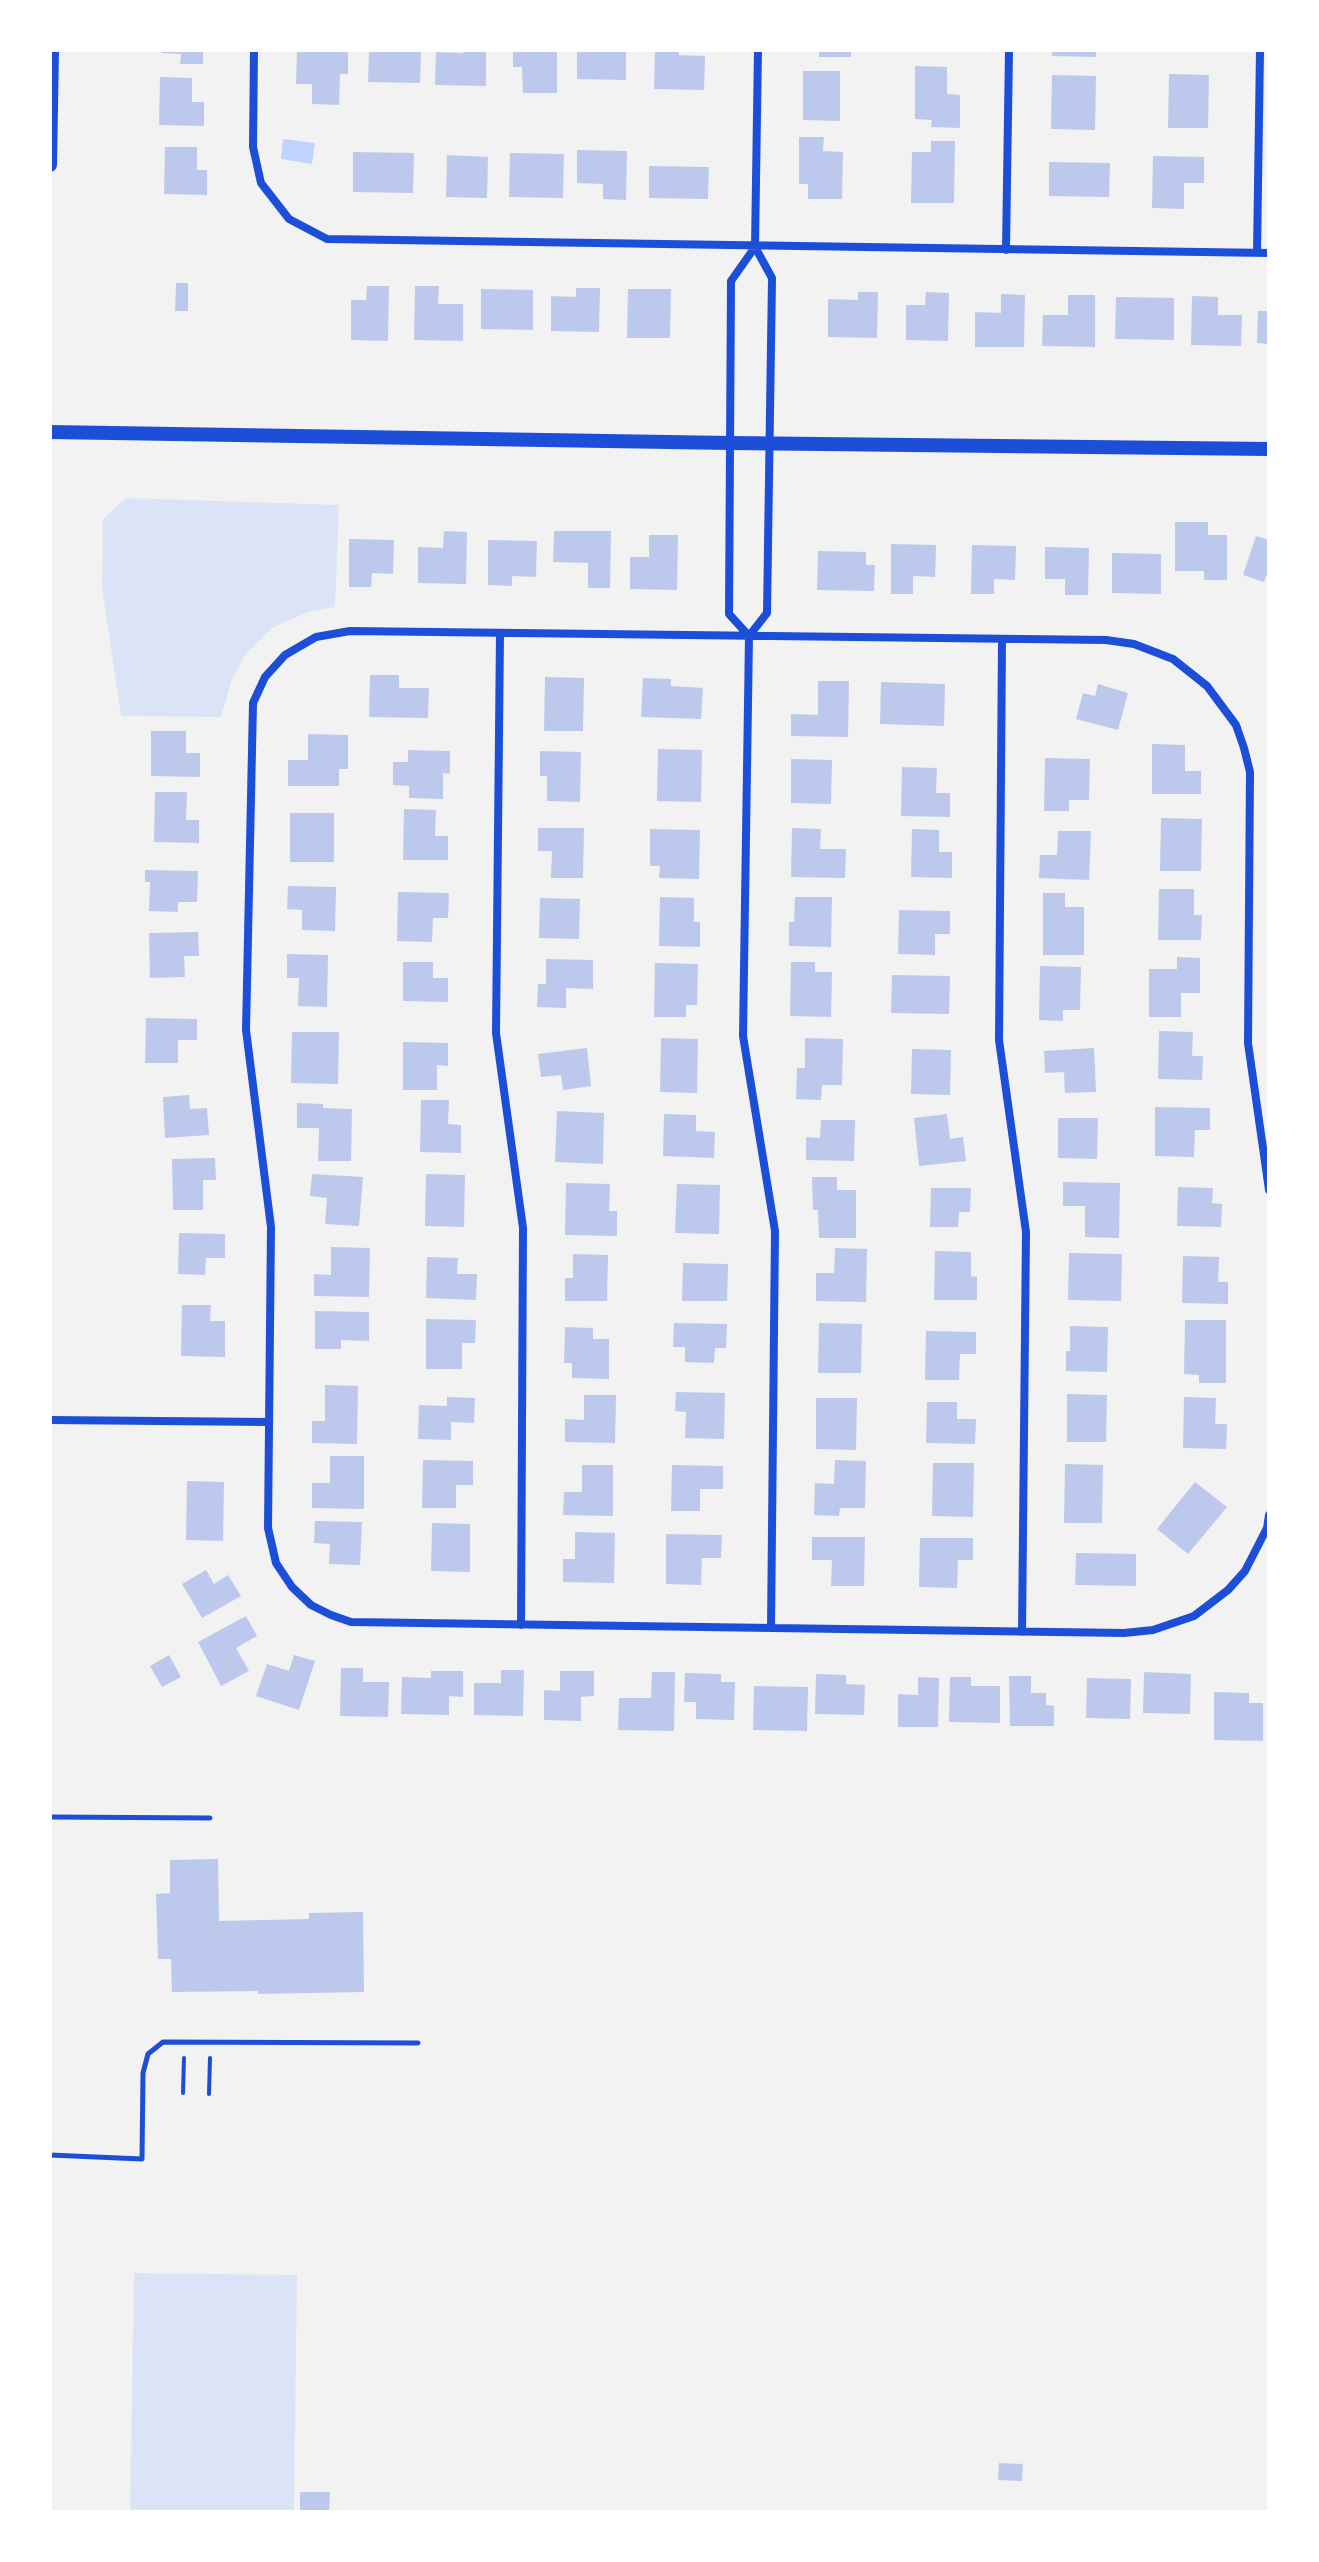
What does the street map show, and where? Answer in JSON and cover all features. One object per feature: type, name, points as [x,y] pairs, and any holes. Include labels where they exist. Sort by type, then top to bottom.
[{"type":"main road","points":[[50,165],[52,50]]},
{"type":"main road","points":[[50,432],[1269,449]]},
{"type":"street","points":[[254,50],[253,147],[261,183],[289,219],[327,239],[1269,253]]},
{"type":"street","points":[[758,50],[755,247],[772,278],[770,443],[767,613],[749,636],[743,1036],[775,1231],[771,1628]]},
{"type":"street","points":[[1006,250],[1009,50]]},
{"type":"street","points":[[1257,253],[1260,50]]},
{"type":"street","points":[[749,636],[729,614],[731,281],[755,247]]},
{"type":"street","points":[[1269,1190],[1248,1043],[1250,772],[1236,725],[1207,686],[1173,659],[1134,644],[1106,640],[350,631],[316,637],[285,655],[265,677],[253,703],[246,1030],[271,1227],[268,1528],[276,1563],[292,1587],[311,1605],[351,1622],[1124,1633],[1153,1630],[1194,1616],[1228,1590],[1245,1571],[1267,1528],[1269,1515]]},
{"type":"street","points":[[500,633],[496,1033],[523,1228],[521,1625]]},
{"type":"street","points":[[1002,639],[999,1040],[1026,1232],[1022,1632]]},
{"type":"street","points":[[50,1420],[268,1422]]},
{"type":"lane","points":[[50,1817],[210,1818]]},
{"type":"lane","points":[[50,2155],[142,2159],[143,2073],[148,2054],[163,2042],[418,2043]]},
{"type":"path","points":[[183,2093],[184,2058]]},
{"type":"path","points":[[209,2094],[210,2058]]},
{"type":"shaded area","points":[[126,498],[339,505],[335,607],[308,612],[272,628],[245,655],[232,679],[221,717],[121,716],[102,587],[103,519]]},
{"type":"shaded area","points":[[134,2273],[297,2275],[294,2512],[130,2512]]},
{"type":"water","points":[[283,139],[315,143],[312,164],[281,159]]},
{"type":"building","points":[[162,50],[203,50],[203,64],[180,64],[181,54],[162,53]]},
{"type":"building","points":[[297,50],[348,50],[348,74],[340,74],[339,105],[312,104],[312,84],[296,84]]},
{"type":"building","points":[[421,50],[420,83],[368,82],[369,51]]},
{"type":"building","points":[[463,50],[486,50],[486,86],[435,85],[436,52],[463,53]]},
{"type":"building","points":[[513,50],[557,50],[557,93],[523,93],[522,67],[513,67]]},
{"type":"building","points":[[577,50],[626,50],[626,80],[577,79]]},
{"type":"building","points":[[655,50],[679,50],[679,55],[705,56],[704,90],[654,89]]},
{"type":"building","points":[[819,50],[851,50],[851,57],[819,57]]},
{"type":"building","points":[[1052,50],[1096,50],[1096,57],[1052,56]]},
{"type":"building","points":[[915,66],[947,67],[947,94],[960,95],[960,128],[931,127],[932,120],[915,119]]},
{"type":"building","points":[[803,71],[840,71],[840,121],[803,120]]},
{"type":"building","points":[[1169,74],[1209,75],[1208,128],[1168,128]]},
{"type":"building","points":[[1052,75],[1096,76],[1095,130],[1051,129]]},
{"type":"building","points":[[160,77],[192,78],[192,102],[204,102],[204,126],[159,125]]},
{"type":"building","points":[[799,137],[824,137],[823,151],[843,152],[842,199],[808,199],[808,184],[799,184]]},
{"type":"building","points":[[931,141],[955,141],[954,203],[911,203],[912,152],[931,152]]},
{"type":"building","points":[[165,147],[197,147],[197,170],[207,170],[207,195],[164,194]]},
{"type":"building","points":[[577,150],[627,151],[626,200],[603,199],[603,184],[577,183]]},
{"type":"building","points":[[353,152],[414,153],[413,193],[353,192]]},
{"type":"building","points":[[510,153],[564,154],[563,198],[509,197]]},
{"type":"building","points":[[447,155],[488,157],[487,198],[446,197]]},
{"type":"building","points":[[1153,156],[1204,157],[1204,183],[1184,183],[1184,209],[1152,208]]},
{"type":"building","points":[[1049,162],[1110,163],[1109,197],[1049,196]]},
{"type":"building","points":[[649,166],[709,167],[708,199],[649,198]]},
{"type":"building","points":[[176,283],[188,283],[188,311],[175,311]]},
{"type":"building","points":[[367,286],[389,286],[388,341],[351,340],[351,300],[366,300]]},
{"type":"building","points":[[415,286],[439,286],[438,304],[463,304],[463,341],[414,340]]},
{"type":"building","points":[[576,288],[600,288],[599,332],[551,331],[551,296],[576,297]]},
{"type":"building","points":[[481,289],[533,290],[533,330],[481,329]]},
{"type":"building","points":[[628,289],[671,289],[670,338],[627,338]]},
{"type":"building","points":[[858,292],[878,292],[877,338],[828,337],[828,299],[858,300]]},
{"type":"building","points":[[926,292],[949,293],[948,341],[906,340],[906,305],[925,305]]},
{"type":"building","points":[[1001,294],[1025,295],[1024,347],[975,347],[975,312],[1001,313]]},
{"type":"building","points":[[1068,295],[1095,295],[1095,347],[1042,346],[1043,315],[1068,315]]},
{"type":"building","points":[[1192,296],[1218,297],[1218,315],[1242,315],[1241,346],[1191,345]]},
{"type":"building","points":[[1116,297],[1174,298],[1174,340],[1115,339]]},
{"type":"building","points":[[1258,311],[1269,311],[1269,344],[1257,343]]},
{"type":"building","points":[[1175,522],[1208,522],[1208,535],[1227,535],[1227,580],[1204,580],[1204,571],[1175,571]]},
{"type":"building","points":[[444,531],[467,532],[466,584],[418,583],[418,547],[443,548]]},
{"type":"building","points":[[554,531],[611,531],[610,588],[588,588],[588,563],[553,562]]},
{"type":"building","points":[[649,535],[678,535],[677,590],[630,589],[630,557],[649,557]]},
{"type":"building","points":[[1256,536],[1269,540],[1269,577],[1266,576],[1264,582],[1243,575]]},
{"type":"building","points":[[349,539],[394,540],[393,574],[372,573],[371,587],[349,587]]},
{"type":"building","points":[[488,540],[537,541],[536,577],[512,576],[512,586],[488,585]]},
{"type":"building","points":[[891,544],[936,545],[935,577],[913,576],[913,594],[891,594]]},
{"type":"building","points":[[972,545],[1016,546],[1015,580],[994,579],[994,594],[971,594]]},
{"type":"building","points":[[1045,547],[1089,548],[1088,595],[1065,595],[1065,579],[1045,579]]},
{"type":"building","points":[[818,551],[866,552],[866,565],[875,565],[874,591],[817,590]]},
{"type":"building","points":[[1112,553],[1161,554],[1161,594],[1112,593]]},
{"type":"building","points":[[370,675],[399,675],[399,688],[429,688],[428,718],[369,717]]},
{"type":"building","points":[[545,677],[584,678],[583,731],[544,731]]},
{"type":"building","points":[[643,678],[671,679],[671,686],[703,688],[701,719],[641,717]]},
{"type":"building","points":[[818,681],[849,681],[848,737],[791,736],[791,714],[818,715]]},
{"type":"building","points":[[881,682],[945,684],[944,726],[880,724]]},
{"type":"building","points":[[1098,684],[1128,693],[1118,730],[1076,719],[1083,693],[1095,696]]},
{"type":"building","points":[[151,731],[186,731],[186,753],[200,753],[200,777],[151,776]]},
{"type":"building","points":[[308,734],[348,735],[348,769],[339,769],[339,786],[288,786],[288,760],[308,760]]},
{"type":"building","points":[[1152,744],[1185,745],[1185,771],[1201,771],[1201,794],[1152,794]]},
{"type":"building","points":[[658,749],[702,750],[701,802],[657,801]]},
{"type":"building","points":[[408,750],[450,751],[450,774],[443,773],[443,799],[409,798],[409,786],[393,785],[393,762],[408,762]]},
{"type":"building","points":[[540,751],[581,752],[580,802],[547,801],[547,776],[540,776]]},
{"type":"building","points":[[1045,758],[1090,759],[1089,800],[1069,800],[1069,811],[1044,811]]},
{"type":"building","points":[[791,759],[832,760],[831,804],[791,803]]},
{"type":"building","points":[[902,767],[937,768],[936,793],[950,793],[950,817],[901,816]]},
{"type":"building","points":[[155,792],[187,792],[186,820],[199,820],[199,843],[154,842]]},
{"type":"building","points":[[404,809],[436,810],[435,836],[448,836],[448,860],[403,860]]},
{"type":"building","points":[[290,813],[334,813],[334,862],[290,862]]},
{"type":"building","points":[[1161,818],[1202,819],[1201,871],[1160,871]]},
{"type":"building","points":[[538,828],[584,828],[583,878],[551,878],[552,851],[538,851]]},
{"type":"building","points":[[792,828],[821,829],[820,849],[846,849],[845,878],[791,877]]},
{"type":"building","points":[[650,829],[700,830],[699,879],[659,878],[660,866],[650,866]]},
{"type":"building","points":[[912,829],[939,830],[939,852],[952,852],[952,878],[911,877]]},
{"type":"building","points":[[1058,831],[1091,831],[1089,880],[1039,878],[1040,855],[1057,855]]},
{"type":"building","points":[[145,870],[198,871],[197,902],[178,902],[178,912],[149,911],[150,882],[145,882]]},
{"type":"building","points":[[288,886],[336,887],[335,931],[302,930],[302,910],[287,909]]},
{"type":"building","points":[[1159,889],[1194,889],[1194,915],[1202,915],[1201,940],[1158,940]]},
{"type":"building","points":[[398,892],[449,893],[448,918],[433,918],[432,942],[397,941]]},
{"type":"building","points":[[1043,893],[1065,893],[1065,907],[1084,907],[1084,955],[1043,955]]},
{"type":"building","points":[[660,897],[694,898],[694,922],[700,922],[700,947],[659,946]]},
{"type":"building","points":[[795,897],[832,897],[831,947],[789,946],[789,922],[794,922]]},
{"type":"building","points":[[540,898],[580,899],[579,939],[539,938]]},
{"type":"building","points":[[899,910],[950,911],[950,934],[935,934],[935,955],[898,954]]},
{"type":"building","points":[[198,932],[199,956],[184,956],[185,977],[150,978],[149,933]]},
{"type":"building","points":[[287,954],[328,955],[327,1007],[298,1006],[299,978],[287,978]]},
{"type":"building","points":[[1177,957],[1200,958],[1200,993],[1181,993],[1181,1017],[1149,1017],[1149,969],[1177,969]]},
{"type":"building","points":[[546,959],[593,960],[593,989],[566,988],[566,1008],[537,1007],[538,984],[546,984]]},
{"type":"building","points":[[403,962],[433,962],[433,978],[448,978],[448,1002],[403,1001]]},
{"type":"building","points":[[791,962],[815,962],[815,972],[832,972],[831,1017],[790,1016]]},
{"type":"building","points":[[655,963],[698,964],[697,1005],[686,1005],[686,1017],[654,1017]]},
{"type":"building","points":[[1040,966],[1081,967],[1080,1010],[1063,1010],[1063,1021],[1039,1020]]},
{"type":"building","points":[[892,975],[950,976],[949,1014],[891,1013]]},
{"type":"building","points":[[146,1018],[197,1019],[197,1040],[178,1040],[178,1063],[145,1063]]},
{"type":"building","points":[[1159,1031],[1193,1032],[1192,1056],[1203,1056],[1202,1080],[1158,1079]]},
{"type":"building","points":[[292,1032],[339,1032],[338,1084],[291,1083]]},
{"type":"building","points":[[661,1038],[698,1039],[697,1093],[660,1092]]},
{"type":"building","points":[[805,1038],[843,1039],[842,1085],[822,1085],[821,1100],[796,1099],[797,1068],[805,1068]]},
{"type":"building","points":[[403,1042],[448,1043],[448,1066],[437,1065],[437,1090],[403,1090]]},
{"type":"building","points":[[587,1048],[591,1086],[563,1090],[561,1075],[541,1077],[538,1054]]},
{"type":"building","points":[[1094,1048],[1096,1092],[1065,1093],[1064,1072],[1045,1073],[1044,1051]]},
{"type":"building","points":[[912,1049],[951,1050],[950,1095],[911,1094]]},
{"type":"building","points":[[189,1095],[190,1109],[207,1108],[209,1135],[165,1138],[163,1097]]},
{"type":"building","points":[[421,1100],[449,1100],[448,1124],[461,1125],[461,1153],[420,1152]]},
{"type":"building","points":[[297,1103],[352,1109],[351,1161],[318,1161],[319,1128],[297,1128]]},
{"type":"building","points":[[1155,1107],[1210,1108],[1210,1130],[1195,1130],[1194,1157],[1155,1156]]},
{"type":"building","points":[[557,1111],[604,1113],[603,1164],[555,1162]]},
{"type":"building","points":[[664,1114],[696,1115],[696,1131],[715,1132],[714,1158],[663,1156]]},
{"type":"building","points":[[947,1114],[950,1139],[963,1137],[966,1161],[919,1166],[914,1118]]},
{"type":"building","points":[[1058,1118],[1098,1118],[1097,1159],[1058,1158]]},
{"type":"building","points":[[821,1120],[855,1120],[854,1161],[806,1160],[806,1137],[820,1138]]},
{"type":"building","points":[[215,1158],[216,1180],[203,1180],[203,1210],[173,1210],[172,1159]]},
{"type":"building","points":[[312,1174],[363,1177],[359,1226],[325,1224],[327,1198],[310,1196]]},
{"type":"building","points":[[426,1174],[465,1175],[464,1227],[425,1226]]},
{"type":"building","points":[[812,1177],[837,1177],[837,1190],[856,1190],[856,1238],[819,1238],[818,1210],[813,1210]]},
{"type":"building","points":[[1063,1182],[1120,1183],[1119,1238],[1085,1237],[1085,1206],[1063,1206]]},
{"type":"building","points":[[566,1183],[610,1184],[609,1211],[617,1211],[617,1236],[565,1235]]},
{"type":"building","points":[[677,1184],[720,1185],[719,1234],[675,1233]]},
{"type":"building","points":[[1178,1187],[1213,1188],[1212,1203],[1222,1204],[1221,1227],[1177,1226]]},
{"type":"building","points":[[931,1188],[971,1188],[970,1212],[959,1212],[958,1227],[930,1227]]},
{"type":"building","points":[[179,1233],[225,1234],[225,1258],[206,1258],[205,1275],[178,1274]]},
{"type":"building","points":[[331,1247],[370,1248],[369,1297],[314,1296],[314,1274],[331,1275]]},
{"type":"building","points":[[835,1248],[867,1249],[866,1302],[816,1301],[816,1273],[834,1273]]},
{"type":"building","points":[[935,1251],[971,1252],[971,1276],[977,1277],[977,1300],[934,1300]]},
{"type":"building","points":[[1069,1253],[1122,1254],[1121,1301],[1068,1300]]},
{"type":"building","points":[[573,1254],[608,1255],[607,1301],[565,1301],[565,1278],[573,1278]]},
{"type":"building","points":[[1183,1256],[1219,1257],[1218,1282],[1228,1282],[1228,1304],[1182,1303]]},
{"type":"building","points":[[427,1257],[458,1258],[457,1274],[477,1274],[476,1300],[426,1298]]},
{"type":"building","points":[[683,1263],[728,1264],[727,1301],[682,1301]]},
{"type":"building","points":[[182,1305],[211,1305],[210,1321],[225,1321],[225,1357],[181,1356]]},
{"type":"building","points":[[315,1311],[369,1312],[369,1341],[341,1340],[341,1349],[315,1349]]},
{"type":"building","points":[[426,1319],[476,1320],[475,1343],[462,1343],[462,1369],[426,1369]]},
{"type":"building","points":[[1185,1320],[1226,1320],[1226,1383],[1199,1383],[1199,1375],[1184,1374]]},
{"type":"building","points":[[674,1323],[727,1324],[726,1348],[715,1348],[714,1363],[685,1362],[685,1347],[673,1347]]},
{"type":"building","points":[[819,1323],[862,1324],[861,1373],[818,1373]]},
{"type":"building","points":[[1070,1326],[1108,1327],[1107,1372],[1066,1371]]},
{"type":"building","points":[[565,1327],[593,1328],[593,1339],[609,1339],[609,1379],[572,1378],[572,1363],[564,1363]]},
{"type":"building","points":[[926,1331],[976,1332],[976,1354],[960,1354],[959,1380],[925,1380]]},
{"type":"building","points":[[325,1385],[358,1386],[357,1444],[312,1443],[312,1421],[325,1421]]},
{"type":"building","points":[[676,1392],[725,1393],[724,1439],[685,1438],[686,1412],[675,1411]]},
{"type":"building","points":[[1067,1394],[1107,1395],[1106,1442],[1067,1442]]},
{"type":"building","points":[[584,1395],[616,1395],[615,1443],[565,1442],[565,1419],[584,1420]]},
{"type":"building","points":[[447,1397],[475,1398],[474,1423],[451,1422],[451,1440],[418,1439],[419,1405],[447,1406]]},
{"type":"building","points":[[1184,1397],[1216,1398],[1215,1424],[1227,1424],[1226,1449],[1183,1448]]},
{"type":"building","points":[[816,1398],[857,1398],[856,1450],[816,1449]]},
{"type":"building","points":[[927,1402],[957,1402],[957,1419],[976,1419],[975,1444],[926,1443]]},
{"type":"building","points":[[330,1456],[364,1456],[364,1509],[312,1508],[312,1483],[330,1483]]},
{"type":"building","points":[[423,1460],[473,1461],[473,1485],[456,1485],[456,1508],[422,1508]]},
{"type":"building","points":[[835,1460],[866,1461],[865,1508],[840,1508],[839,1516],[814,1515],[815,1483],[834,1484]]},
{"type":"building","points":[[933,1463],[974,1463],[973,1517],[932,1516]]},
{"type":"building","points":[[1065,1464],[1103,1465],[1102,1523],[1064,1523]]},
{"type":"building","points":[[582,1465],[613,1465],[613,1516],[563,1515],[564,1492],[582,1492]]},
{"type":"building","points":[[672,1465],[723,1466],[723,1489],[700,1489],[700,1511],[671,1511]]},
{"type":"building","points":[[187,1481],[224,1482],[223,1541],[186,1540]]},
{"type":"building","points":[[1195,1482],[1227,1507],[1188,1554],[1157,1529]]},
{"type":"building","points":[[315,1521],[362,1522],[360,1565],[329,1564],[330,1544],[314,1543]]},
{"type":"building","points":[[432,1523],[470,1524],[470,1572],[431,1571]]},
{"type":"building","points":[[575,1532],[615,1533],[614,1583],[563,1582],[563,1559],[575,1559]]},
{"type":"building","points":[[666,1534],[722,1535],[721,1558],[702,1558],[701,1585],[666,1584]]},
{"type":"building","points":[[812,1537],[865,1537],[864,1586],[831,1586],[832,1560],[812,1560]]},
{"type":"building","points":[[920,1538],[973,1538],[973,1560],[958,1560],[957,1588],[919,1587]]},
{"type":"building","points":[[1076,1553],[1136,1554],[1136,1586],[1075,1585]]},
{"type":"building","points":[[206,1570],[214,1584],[228,1575],[241,1596],[202,1618],[182,1584]]},
{"type":"building","points":[[246,1616],[257,1636],[236,1648],[249,1671],[221,1686],[198,1642]]},
{"type":"building","points":[[169,1655],[181,1677],[162,1687],[150,1666]]},
{"type":"building","points":[[294,1655],[315,1661],[299,1710],[256,1696],[267,1664],[289,1671]]},
{"type":"building","points":[[341,1668],[363,1668],[363,1682],[389,1682],[388,1717],[340,1716]]},
{"type":"building","points":[[501,1670],[524,1670],[523,1716],[474,1715],[474,1683],[501,1683]]},
{"type":"building","points":[[431,1671],[463,1671],[463,1697],[449,1696],[449,1715],[401,1714],[402,1677],[431,1678]]},
{"type":"building","points":[[560,1671],[594,1671],[594,1696],[581,1697],[581,1721],[544,1720],[544,1690],[560,1691]]},
{"type":"building","points":[[652,1672],[675,1672],[674,1731],[618,1730],[619,1698],[651,1698]]},
{"type":"building","points":[[1144,1672],[1191,1674],[1190,1714],[1143,1713]]},
{"type":"building","points":[[685,1673],[721,1674],[721,1682],[735,1682],[734,1720],[696,1719],[696,1702],[684,1702]]},
{"type":"building","points":[[816,1674],[846,1675],[846,1684],[865,1685],[864,1715],[815,1714]]},
{"type":"building","points":[[1009,1676],[1031,1676],[1031,1693],[1046,1693],[1046,1705],[1054,1706],[1054,1726],[1010,1726]]},
{"type":"building","points":[[918,1677],[939,1678],[938,1727],[898,1727],[898,1694],[918,1695]]},
{"type":"building","points":[[950,1677],[971,1677],[971,1686],[1000,1686],[1000,1723],[949,1722]]},
{"type":"building","points":[[1087,1678],[1131,1679],[1130,1719],[1086,1718]]},
{"type":"building","points":[[754,1686],[808,1687],[807,1731],[753,1730]]},
{"type":"building","points":[[1214,1692],[1249,1693],[1249,1703],[1263,1703],[1263,1741],[1214,1740]]},
{"type":"building","points":[[218,1859],[219,1921],[309,1919],[309,1913],[363,1912],[364,1992],[172,1992],[171,1959],[158,1959],[156,1894],[170,1893],[170,1860]]},
{"type":"building","points":[[999,2463],[1023,2464],[1022,2481],[998,2480]]},
{"type":"building","points":[[300,2492],[330,2492],[329,2512],[300,2512]]}]
